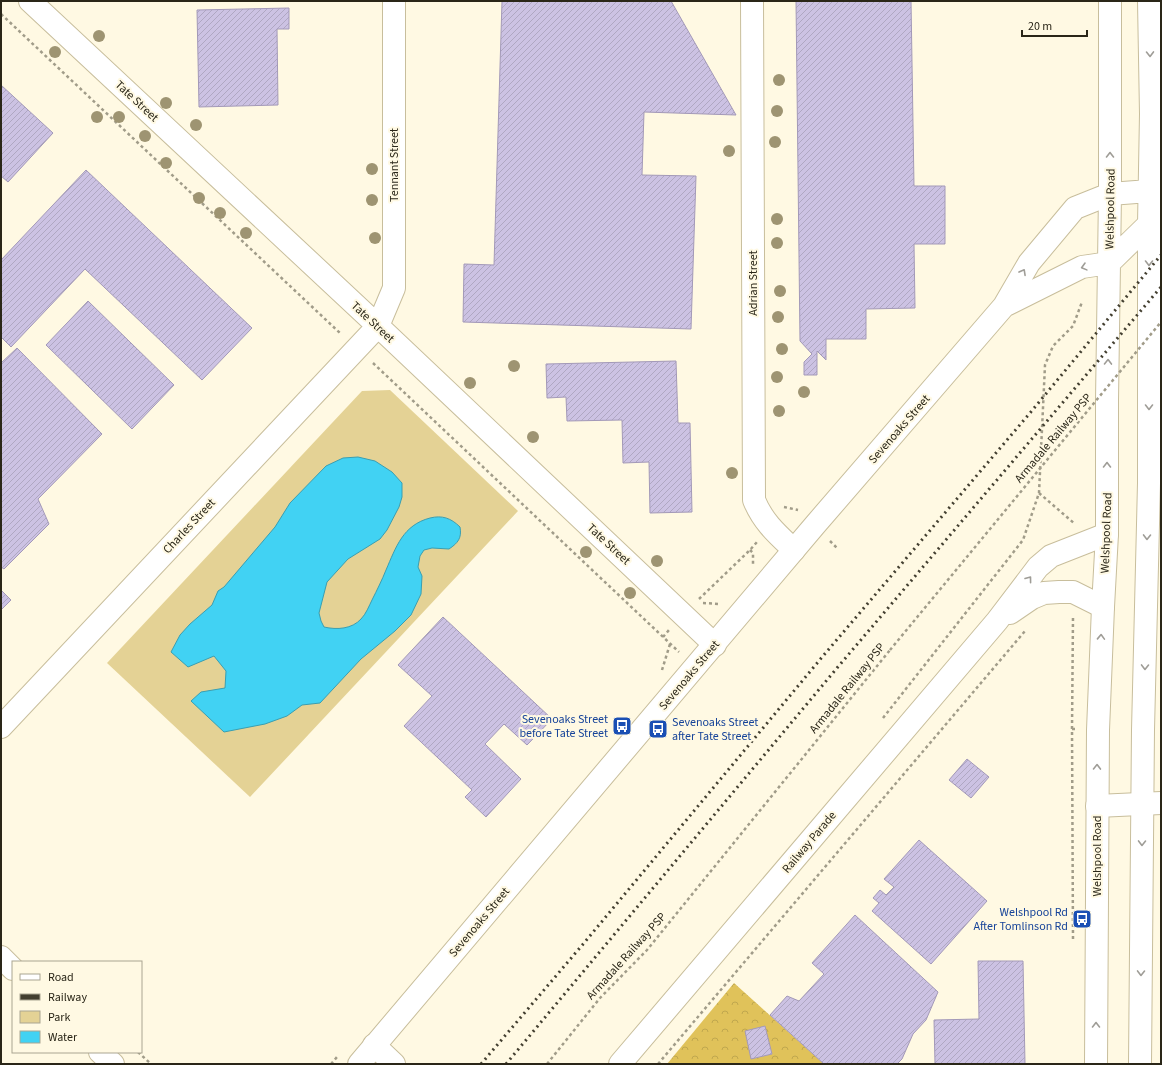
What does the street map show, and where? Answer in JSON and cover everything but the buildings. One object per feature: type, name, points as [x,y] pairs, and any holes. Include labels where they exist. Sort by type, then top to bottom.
[{"type":"main road","name":"Tate Street","points":[[30,1],[378,326],[715,645]]},
{"type":"main road","name":"Tennant Street","points":[[378,326],[394,288],[394,1]]},
{"type":"main road","name":"Adrian Street","points":[[752,1],[754,500],[759,512],[769,527],[794,550]]},
{"type":"main road","name":"Welshpool Road","points":[[1096,1064],[1098,730],[1107,534],[1110,1]]},
{"type":"main road","points":[[1140,1064],[1152,803],[1143,730],[1149,484],[1155,373],[1149,224],[1151,114],[1149,1]]},
{"type":"main road","points":[[1149,191],[1161,166]]},
{"type":"main road","name":"Sevenoaks Street","points":[[359,1064],[794,550],[1004,306],[1028,263],[1075,208],[1110,194],[1149,191]]},
{"type":"main road","points":[[1109,263],[1149,224]]},
{"type":"main road","name":"Sevenoaks Street","points":[[1004,306],[1082,267],[1109,263]]},
{"type":"main road","name":"Charles Street","points":[[1,727],[378,326]]},
{"type":"main road","points":[[1149,484],[1161,464]]},
{"type":"main road","name":"Railway Parade","points":[[620,1064],[997,621],[1038,567],[1051,556],[1107,534]]},
{"type":"main road","name":"Railway Parade","points":[[997,621],[1032,598],[1044,593],[1073,592],[1103,607]]},
{"type":"main road","points":[[1097,806],[1152,803]]},
{"type":"main road","points":[[1,957],[12,968]]},
{"type":"main road","points":[[374,1045],[394,1064]]},
{"type":"main road","points":[[101,1053],[113,1064]]},
{"type":"path","points":[[882,720],[1023,540],[1040,492],[1045,365],[1054,346],[1073,326],[1082,302]]},
{"type":"path","name":"Armadale Railway PSP","points":[[547,1064],[600,998],[647,950],[890,650],[1161,322]]},
{"type":"path","points":[[663,637],[750,550],[786,508]]},
{"type":"path","points":[[1072,729],[1073,592]]},
{"type":"path","points":[[658,1064],[1026,630]]},
{"type":"path","points":[[139,1053],[151,1064]]},
{"type":"green space","points":[[390,390],[518,511],[250,797],[107,663],[362,391]]},
{"type":"green space","points":[[734,983],[824,1064],[667,1064]]},
{"type":"water","points":[[358,457],[375,461],[392,472],[402,483],[402,497],[399,507],[387,530],[380,539],[348,559],[327,582],[319,613],[324,627],[349,627],[363,617],[397,545],[407,531],[413,526],[430,518],[446,518],[453,521],[460,527],[459,540],[449,549],[432,548],[424,550],[420,556],[418,567],[422,576],[421,594],[411,615],[395,631],[361,659],[320,703],[302,705],[287,716],[265,724],[224,732],[191,701],[201,692],[225,688],[226,671],[214,656],[188,667],[171,652],[180,635],[212,605],[218,591],[224,587],[275,527],[290,503],[326,466],[343,458]]},
{"type":"railway","points":[[481,1064],[584,943],[823,656],[1030,413],[1161,255]]},
{"type":"railway","points":[[506,1064],[837,668],[1161,287]]},
{"type":"place","name":"Sevenoaks Street before Tate Street","points":[[622,726]]},
{"type":"place","name":"Sevenoaks Street after Tate Street","points":[[658,729]]},
{"type":"place","name":"Welshpool Rd After Tomlinson Rd","points":[[1082,919]]}]
